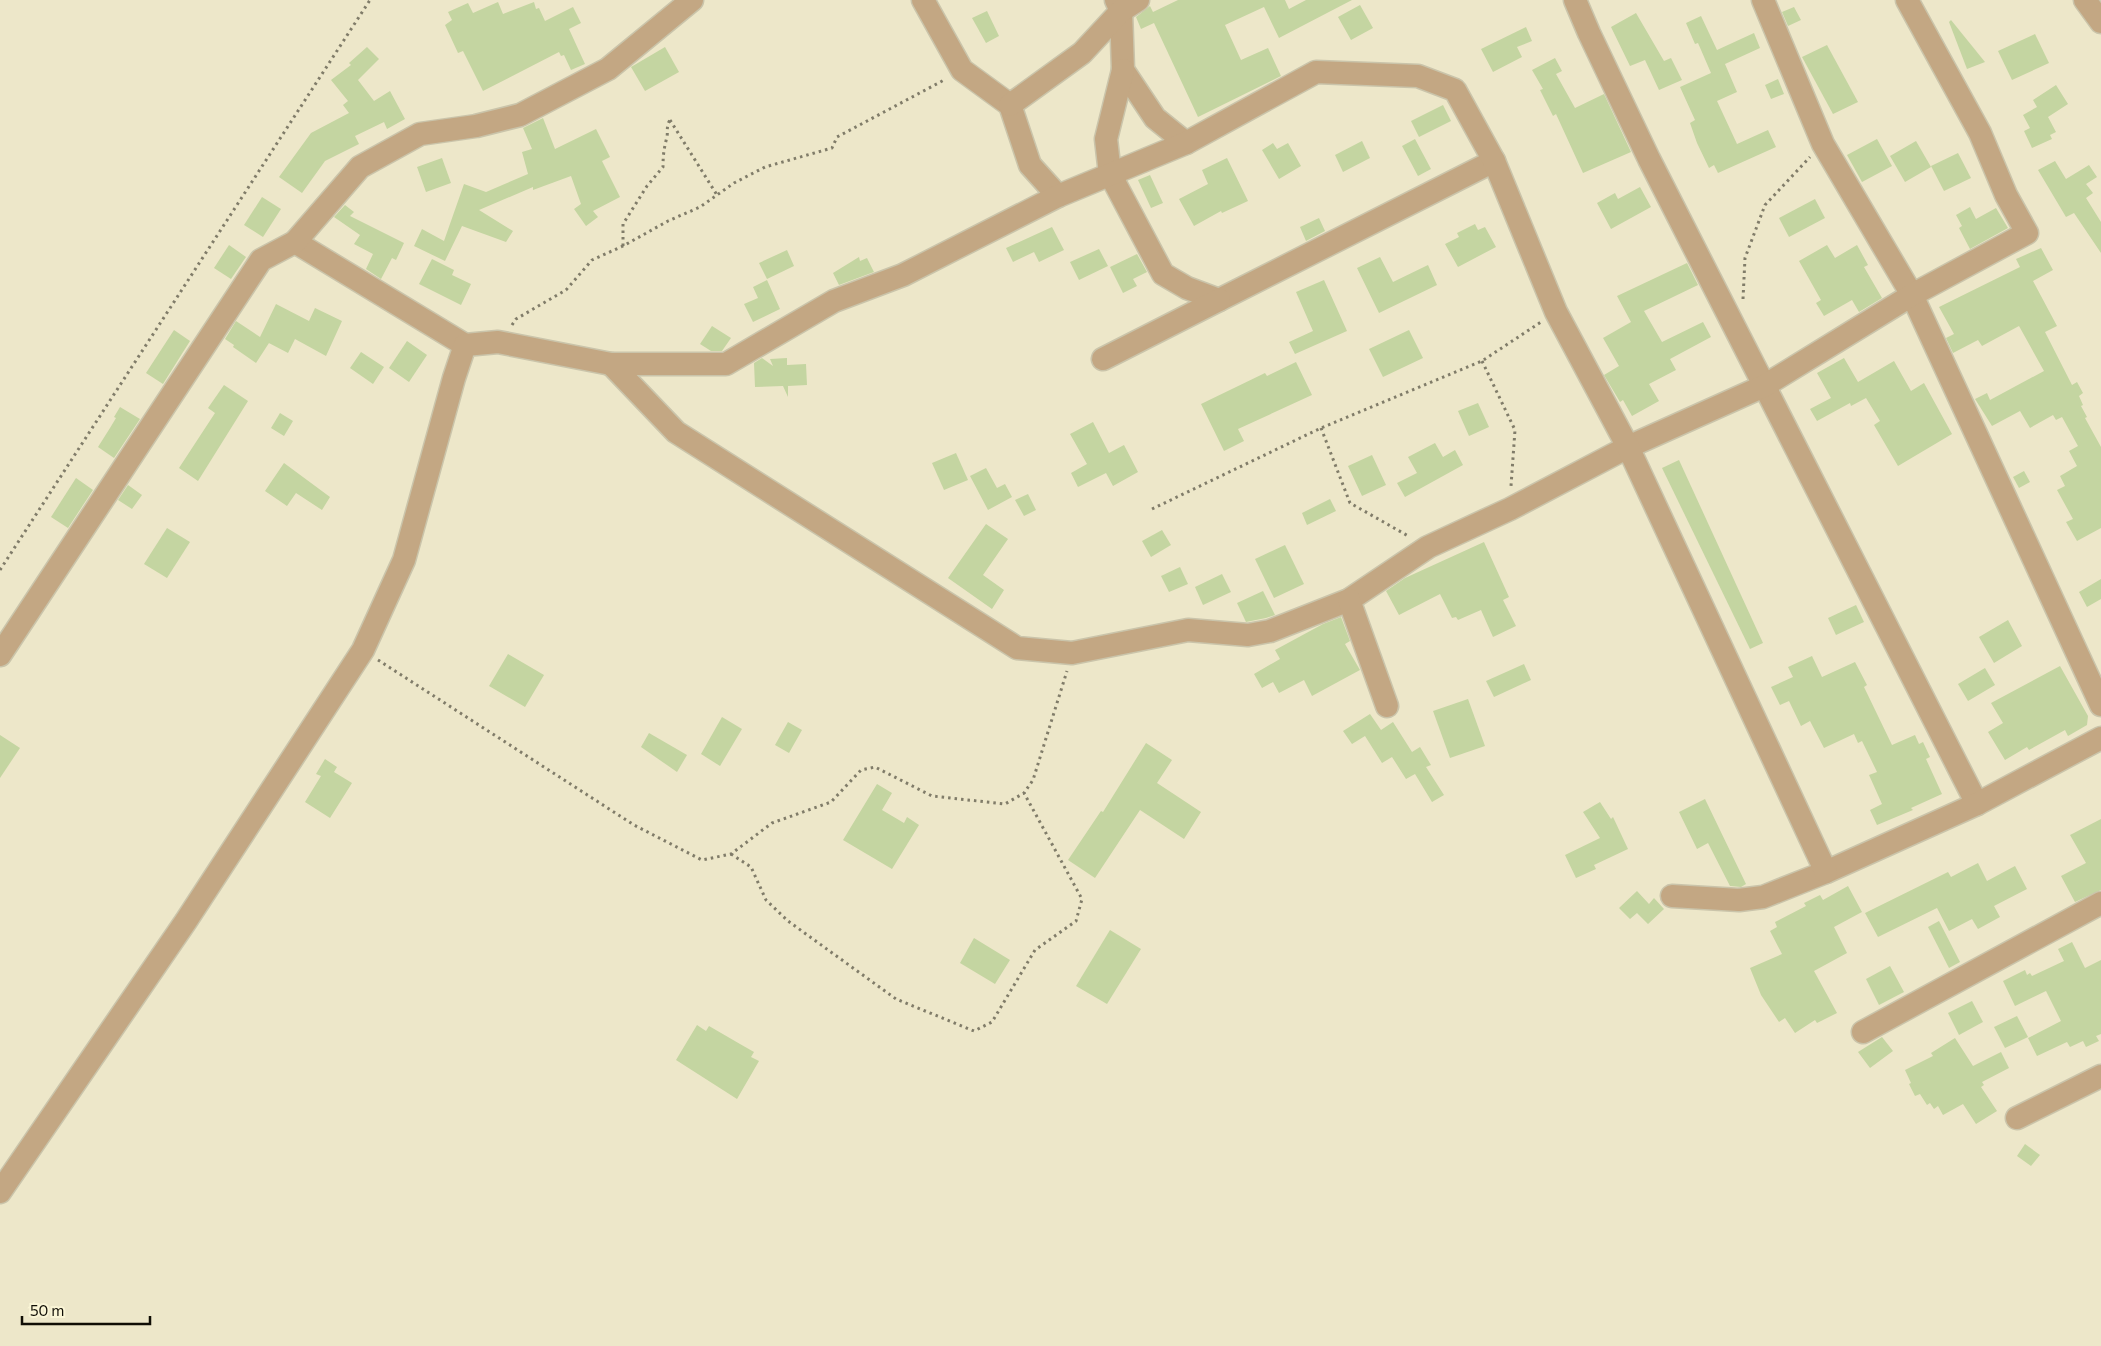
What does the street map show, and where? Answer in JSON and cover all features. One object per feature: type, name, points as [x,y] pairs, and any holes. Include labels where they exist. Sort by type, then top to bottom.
[{"type":"street","points":[[0,654],[261,260],[295,242],[360,167],[420,134],[476,126],[520,115],[608,69],[692,0]]},
{"type":"street","points":[[923,0],[962,70],[1010,105],[1030,165],[1058,196]]},
{"type":"street","points":[[1575,0],[1589,34],[1649,159],[1977,804]]},
{"type":"street","points":[[1763,0],[1823,144],[1912,295],[2101,705]]},
{"type":"street","points":[[611,364],[676,432],[1017,648],[1072,653],[1188,630],[1248,635],[1270,631],[1350,600],[1428,547],[1510,510],[1628,447],[1764,386],[1912,295],[2027,233],[2006,195],[1980,133],[1907,0]]},
{"type":"street","points":[[2085,0],[2101,22]]},
{"type":"street","points":[[1010,105],[1082,53],[1125,4]]},
{"type":"street","points":[[1125,4],[1123,70],[1106,139],[1110,174],[1163,274],[1186,288],[1219,300]]},
{"type":"street","points":[[1123,70],[1155,118],[1186,143]]},
{"type":"street","points":[[295,242],[465,345],[498,342],[611,364],[726,364],[834,300],[903,275],[1058,196],[1186,143],[1316,72],[1418,76],[1455,90],[1494,161],[1556,312],[1628,447],[1826,872]]},
{"type":"street","points":[[1102,359],[1494,161]]},
{"type":"street","points":[[0,1192],[186,920],[363,650],[404,560],[454,378],[465,345]]},
{"type":"street","points":[[1350,600],[1387,706]]},
{"type":"street","points":[[1672,896],[1738,900],[1763,897],[1826,872],[1977,804],[2101,738]]},
{"type":"street","points":[[1863,1032],[2101,903]]},
{"type":"street","points":[[2017,1118],[2101,1076]]},
{"type":"path","points":[[0,570],[370,0]]},
{"type":"path","points":[[498,342],[516,319],[566,290],[592,260],[623,246],[668,221],[700,207],[765,167],[832,148],[838,137],[962,70]]},
{"type":"path","points":[[623,246],[623,224],[647,186],[663,167],[662,148],[668,135],[667,125],[670,120],[717,195]]},
{"type":"path","points":[[1742,303],[1745,258],[1764,205],[1823,144]]},
{"type":"path","points":[[1152,509],[1321,428],[1482,361],[1556,312]]},
{"type":"path","points":[[1482,361],[1516,430],[1510,510]]},
{"type":"path","points":[[1321,428],[1350,503],[1428,547]]},
{"type":"path","points":[[363,650],[634,825],[702,860],[731,854],[772,824],[831,802],[861,770],[868,768],[876,767],[932,796],[1005,804],[1024,793],[1033,780],[1072,653]]},
{"type":"path","points":[[731,854],[750,867],[766,900],[796,926],[896,999],[974,1031],[992,1022],[1035,950],[1076,921],[1082,899],[1024,793]]},
{"type":"building","points":[[1178,0],[1285,0],[1289,9],[1306,0],[1352,0],[1279,38],[1264,7],[1225,25],[1241,60],[1268,48],[1281,76],[1198,117],[1154,23],[1141,29],[1136,17],[1150,6],[1153,12]]},
{"type":"building","points":[[498,2],[503,14],[534,2],[536,9],[539,8],[545,21],[573,7],[581,23],[569,29],[585,64],[571,70],[564,55],[561,56],[559,52],[483,91],[463,51],[458,53],[445,25],[452,20],[448,12],[468,3],[473,13]]},
{"type":"building","points":[[1360,5],[1373,28],[1351,40],[1338,17]]},
{"type":"building","points":[[1794,7],[1801,20],[1788,26],[1782,12]]},
{"type":"building","points":[[987,11],[999,36],[986,43],[972,18]]},
{"type":"building","points":[[1636,13],[1664,61],[1671,58],[1682,80],[1659,90],[1645,60],[1630,66],[1611,27]]},
{"type":"building","points":[[1701,16],[1717,50],[1754,33],[1760,48],[1725,64],[1737,92],[1717,101],[1737,144],[1768,130],[1776,147],[1718,173],[1714,165],[1709,168],[1697,143],[1690,123],[1695,120],[1680,87],[1711,73],[1698,43],[1695,44],[1686,23]]},
{"type":"building","points":[[1951,20],[1985,62],[1967,69],[1949,22]]},
{"type":"building","points":[[1526,27],[1532,41],[1517,47],[1522,57],[1493,72],[1481,49]]},
{"type":"building","points":[[2035,34],[2049,63],[2012,80],[1998,51]]},
{"type":"building","points":[[1827,45],[1858,102],[1833,114],[1802,57]]},
{"type":"building","points":[[367,47],[379,59],[358,80],[374,101],[390,91],[405,119],[387,129],[384,122],[355,136],[359,144],[325,161],[302,193],[279,177],[311,133],[349,113],[343,105],[348,101],[331,80],[351,65],[349,63]]},
{"type":"building","points":[[665,47],[679,72],[645,91],[631,67]]},
{"type":"building","points":[[1555,58],[1562,71],[1556,74],[1575,108],[1604,94],[1631,152],[1583,173],[1556,114],[1553,116],[1540,90],[1543,89],[1532,70]]},
{"type":"building","points":[[1778,79],[1784,94],[1771,99],[1765,85]]},
{"type":"building","points":[[2056,85],[2068,104],[2048,117],[2056,132],[2050,135],[2052,139],[2032,148],[2024,131],[2030,128],[2023,115],[2037,107],[2033,100]]},
{"type":"building","points":[[1443,105],[1451,121],[1419,137],[1411,121]]},
{"type":"building","points":[[543,118],[555,149],[596,129],[610,157],[602,161],[620,197],[593,211],[598,217],[586,226],[574,209],[581,204],[571,176],[533,190],[533,187],[479,210],[513,231],[506,242],[462,226],[445,261],[414,246],[422,229],[444,241],[464,184],[486,192],[528,174],[522,152],[532,149],[523,128]]},
{"type":"building","points":[[1415,139],[1431,169],[1418,176],[1402,146]]},
{"type":"building","points":[[1877,139],[1892,166],[1862,182],[1847,155]]},
{"type":"building","points":[[1362,141],[1370,158],[1343,172],[1335,155]]},
{"type":"building","points":[[1916,141],[1931,167],[1905,182],[1890,156]]},
{"type":"building","points":[[1273,143],[1277,149],[1288,143],[1301,166],[1279,179],[1262,150]]},
{"type":"building","points":[[1958,153],[1971,178],[1944,191],[1931,166]]},
{"type":"building","points":[[442,158],[451,183],[426,192],[417,167]]},
{"type":"building","points":[[1227,158],[1248,201],[1222,213],[1221,211],[1194,226],[1179,199],[1208,184],[1202,170]]},
{"type":"building","points":[[2055,161],[2066,179],[2089,165],[2097,177],[2086,184],[2093,193],[2086,198],[2101,222],[2101,253],[2074,213],[2066,217],[2038,170]]},
{"type":"building","points":[[1150,175],[1163,203],[1151,208],[1138,180]]},
{"type":"building","points":[[1640,187],[1651,207],[1611,229],[1597,203],[1615,193],[1618,199]]},
{"type":"building","points":[[262,197],[281,209],[263,237],[244,225]]},
{"type":"building","points":[[1815,199],[1825,218],[1789,237],[1779,218]]},
{"type":"building","points":[[345,205],[354,212],[350,216],[404,243],[396,260],[392,258],[381,279],[366,269],[373,254],[354,244],[360,235],[334,217]]},
{"type":"building","points":[[1970,207],[1976,219],[1996,208],[2008,228],[1970,249],[1959,228],[1962,226],[1956,215]]},
{"type":"building","points":[[1319,218],[1325,231],[1306,241],[1300,227]]},
{"type":"building","points":[[1475,224],[1478,230],[1485,227],[1496,247],[1458,267],[1445,244],[1459,237],[1457,233]]},
{"type":"building","points":[[1052,227],[1064,250],[1039,262],[1034,252],[1013,262],[1006,248]]},
{"type":"building","points":[[229,245],[246,257],[231,279],[214,268]]},
{"type":"building","points":[[1827,245],[1835,258],[1857,245],[1868,265],[1864,267],[1882,298],[1859,312],[1852,300],[1824,316],[1816,303],[1821,300],[1799,261]]},
{"type":"building","points":[[2041,248],[2053,270],[2033,281],[2057,326],[2045,332],[2072,385],[2077,382],[2083,393],[2079,396],[2083,405],[2081,406],[2087,417],[2085,418],[2101,447],[2101,528],[2077,541],[2066,522],[2073,519],[2057,490],[2065,486],[2060,476],[2077,466],[2069,451],[2078,446],[2062,417],[2056,420],[2053,415],[2030,428],[2020,411],[1992,426],[1975,399],[1987,393],[1990,400],[2044,371],[2019,326],[1982,346],[1978,340],[1953,353],[1946,338],[1954,334],[1939,307],[2020,267],[2016,259]]},
{"type":"building","points":[[1099,249],[1108,266],[1079,280],[1070,262]]},
{"type":"building","points":[[787,250],[794,266],[767,279],[759,263]]},
{"type":"building","points":[[1137,254],[1147,272],[1133,279],[1137,286],[1123,293],[1110,267]]},
{"type":"building","points":[[859,257],[860,261],[867,258],[874,272],[839,285],[833,273]]},
{"type":"building","points":[[1380,257],[1393,282],[1428,265],[1437,285],[1379,313],[1357,268]]},
{"type":"building","points":[[432,259],[454,270],[452,275],[471,284],[461,305],[419,284]]},
{"type":"building","points":[[1687,263],[1698,285],[1644,311],[1662,342],[1703,322],[1711,337],[1670,359],[1676,370],[1649,384],[1659,401],[1632,416],[1623,400],[1620,402],[1604,375],[1619,366],[1603,338],[1631,322],[1617,296]]},
{"type":"building","points":[[767,280],[780,309],[753,322],[744,304],[758,298],[753,287]]},
{"type":"building","points":[[1324,280],[1347,331],[1295,354],[1289,342],[1313,331],[1296,292]]},
{"type":"building","points":[[276,304],[309,321],[315,308],[342,321],[326,356],[295,339],[288,353],[269,343],[256,363],[225,339],[236,321],[260,337]]},
{"type":"building","points":[[712,326],[731,338],[722,351],[711,351],[700,344]]},
{"type":"building","points":[[174,330],[190,341],[163,384],[146,373]]},
{"type":"building","points":[[1409,330],[1423,358],[1383,377],[1369,349]]},
{"type":"building","points":[[407,341],[427,355],[409,382],[389,368]]},
{"type":"building","points":[[361,352],[384,367],[373,384],[350,368]]},
{"type":"building","points":[[762,358],[773,366],[770,359],[787,358],[787,365],[806,364],[807,385],[788,386],[788,397],[783,386],[755,387],[754,363]]},
{"type":"building","points":[[1844,358],[1858,382],[1894,361],[1911,391],[1924,383],[1952,434],[1898,466],[1874,425],[1880,421],[1866,398],[1851,406],[1850,403],[1817,421],[1810,409],[1831,398],[1817,373]]},
{"type":"building","points":[[1296,362],[1312,395],[1238,429],[1244,441],[1224,451],[1201,404],[1265,373],[1267,376]]},
{"type":"building","points":[[224,385],[248,401],[198,481],[179,468],[215,413],[208,408]]},
{"type":"building","points":[[1478,403],[1489,427],[1469,436],[1458,411]]},
{"type":"building","points":[[120,407],[140,419],[114,458],[98,447],[116,418],[114,417]]},
{"type":"building","points":[[280,413],[293,421],[284,436],[271,428]]},
{"type":"building","points":[[1093,422],[1109,453],[1124,445],[1138,472],[1113,486],[1106,473],[1078,487],[1071,473],[1087,464],[1070,434]]},
{"type":"building","points":[[1435,443],[1443,457],[1455,450],[1463,465],[1405,497],[1397,483],[1417,473],[1408,457]]},
{"type":"building","points":[[956,453],[968,480],[944,490],[932,463]]},
{"type":"building","points":[[1372,455],[1386,485],[1362,496],[1348,466]]},
{"type":"building","points":[[1679,460],[1763,643],[1750,649],[1662,468]]},
{"type":"building","points":[[284,463],[330,497],[322,510],[296,493],[287,506],[265,491]]},
{"type":"building","points":[[986,468],[997,488],[1005,484],[1012,497],[988,510],[970,476]]},
{"type":"building","points":[[2024,471],[2030,482],[2019,488],[2013,477]]},
{"type":"building","points":[[76,478],[93,490],[68,528],[51,517]]},
{"type":"building","points":[[128,485],[142,495],[132,509],[118,500]]},
{"type":"building","points":[[1028,494],[1036,510],[1024,516],[1015,500]]},
{"type":"building","points":[[1330,499],[1336,511],[1307,525],[1302,513]]},
{"type":"building","points":[[986,524],[1008,539],[983,575],[1004,590],[992,609],[948,578]]},
{"type":"building","points":[[167,528],[190,542],[167,578],[144,564]]},
{"type":"building","points":[[1162,530],[1171,545],[1151,557],[1142,541]]},
{"type":"building","points":[[1484,542],[1509,597],[1503,600],[1516,626],[1493,637],[1481,610],[1458,620],[1456,617],[1452,618],[1440,594],[1399,615],[1386,591],[1405,578]]},
{"type":"building","points":[[1285,545],[1304,584],[1274,598],[1255,559]]},
{"type":"building","points":[[1180,567],[1188,584],[1169,592],[1161,576]]},
{"type":"building","points":[[1222,574],[1231,592],[1203,605],[1195,587]]},
{"type":"building","points":[[2101,579],[2101,599],[2087,607],[2079,592]]},
{"type":"building","points":[[1263,591],[1275,615],[1246,622],[1237,603]]},
{"type":"building","points":[[1856,605],[1864,622],[1836,635],[1828,618]]},
{"type":"building","points":[[1341,617],[1350,641],[1345,644],[1360,670],[1312,696],[1304,680],[1279,693],[1273,682],[1262,688],[1254,674],[1280,659],[1275,650],[1323,624]]},
{"type":"building","points":[[2008,620],[2022,646],[1994,663],[1979,637]]},
{"type":"building","points":[[508,654],[544,675],[525,707],[489,686]]},
{"type":"building","points":[[1812,656],[1822,677],[1855,662],[1867,685],[1864,687],[1892,745],[1915,735],[1919,744],[1923,742],[1930,757],[1926,759],[1942,794],[1911,808],[1913,810],[1877,825],[1870,810],[1882,804],[1869,775],[1877,772],[1862,741],[1858,743],[1854,734],[1824,748],[1810,721],[1801,726],[1789,701],[1780,705],[1771,687],[1793,677],[1788,667]]},
{"type":"building","points":[[1524,664],[1531,680],[1494,697],[1486,681]]},
{"type":"building","points":[[2060,666],[2088,716],[2087,725],[2068,736],[2065,730],[2029,750],[2027,747],[2005,760],[1988,732],[2003,723],[1991,703]]},
{"type":"building","points":[[1985,668],[1995,685],[1968,701],[1958,684]]},
{"type":"building","points":[[1468,699],[1485,746],[1450,758],[1433,711]]},
{"type":"building","points":[[1370,714],[1381,730],[1393,722],[1412,752],[1420,747],[1431,765],[1426,767],[1444,795],[1432,802],[1415,774],[1406,779],[1392,757],[1382,763],[1365,736],[1352,744],[1343,731]]},
{"type":"building","points":[[722,717],[742,729],[720,766],[701,754]]},
{"type":"building","points":[[788,722],[802,730],[789,753],[775,745]]},
{"type":"building","points":[[649,733],[687,755],[677,772],[641,747]]},
{"type":"building","points":[[0,735],[20,748],[0,778]]},
{"type":"building","points":[[1146,743],[1172,760],[1157,783],[1201,812],[1184,839],[1140,810],[1095,878],[1068,860],[1101,811],[1103,812]]},
{"type":"building","points":[[325,759],[337,767],[334,772],[352,783],[330,818],[305,802],[321,776],[316,774]]},
{"type":"building","points":[[877,784],[892,793],[882,810],[904,823],[907,817],[919,825],[892,869],[843,840]]},
{"type":"building","points":[[1705,799],[1746,884],[1741,887],[1730,886],[1708,843],[1697,849],[1679,812]]},
{"type":"building","points":[[1600,802],[1611,819],[1613,817],[1628,849],[1594,865],[1596,869],[1576,878],[1565,855],[1600,838],[1583,812]]},
{"type":"building","points":[[2101,819],[2101,890],[2075,902],[2061,876],[2086,863],[2070,835]]},
{"type":"building","points":[[1978,863],[1987,881],[2015,866],[2027,889],[1994,906],[2000,917],[1978,929],[1972,919],[1949,931],[1937,908],[1878,937],[1865,913],[1948,872],[1951,877]]},
{"type":"building","points":[[1848,886],[1862,912],[1834,927],[1847,953],[1814,971],[1837,1013],[1817,1023],[1815,1020],[1795,1033],[1785,1018],[1779,1022],[1761,995],[1750,968],[1782,954],[1770,931],[1777,927],[1775,922],[1806,906],[1804,903],[1820,895],[1823,900]]},
{"type":"building","points":[[1637,891],[1649,904],[1654,898],[1664,909],[1648,924],[1637,913],[1630,919],[1619,908]]},
{"type":"building","points":[[1939,921],[1960,962],[1949,968],[1928,927]]},
{"type":"building","points":[[1110,930],[1141,949],[1107,1004],[1076,986]]},
{"type":"building","points":[[974,938],[1010,960],[995,984],[960,963]]},
{"type":"building","points":[[2072,942],[2085,968],[2101,960],[2101,1034],[2096,1036],[2099,1041],[2086,1047],[2083,1041],[2070,1047],[2067,1042],[2037,1056],[2028,1038],[2061,1021],[2046,991],[2015,1006],[2003,981],[2025,970],[2027,975],[2030,973],[2032,976],[2064,961],[2058,949]]},
{"type":"building","points":[[1890,966],[1904,992],[1879,1005],[1866,979]]},
{"type":"building","points":[[1972,1001],[1983,1022],[1959,1035],[1948,1013]]},
{"type":"building","points":[[2017,1016],[2028,1037],[2005,1048],[1994,1027]]},
{"type":"building","points":[[697,1025],[706,1031],[709,1026],[754,1052],[751,1057],[759,1061],[737,1099],[676,1060]]},
{"type":"building","points":[[1882,1037],[1893,1051],[1870,1068],[1858,1052]]},
{"type":"building","points":[[1955,1038],[1973,1066],[2001,1052],[2009,1068],[1982,1082],[1984,1085],[1981,1087],[1997,1111],[1976,1124],[1963,1104],[1943,1115],[1938,1106],[1934,1109],[1930,1103],[1927,1105],[1920,1094],[1915,1096],[1905,1070],[1933,1056],[1931,1053]]},
{"type":"building","points":[[2025,1144],[2040,1155],[2031,1166],[2017,1156]]}]
